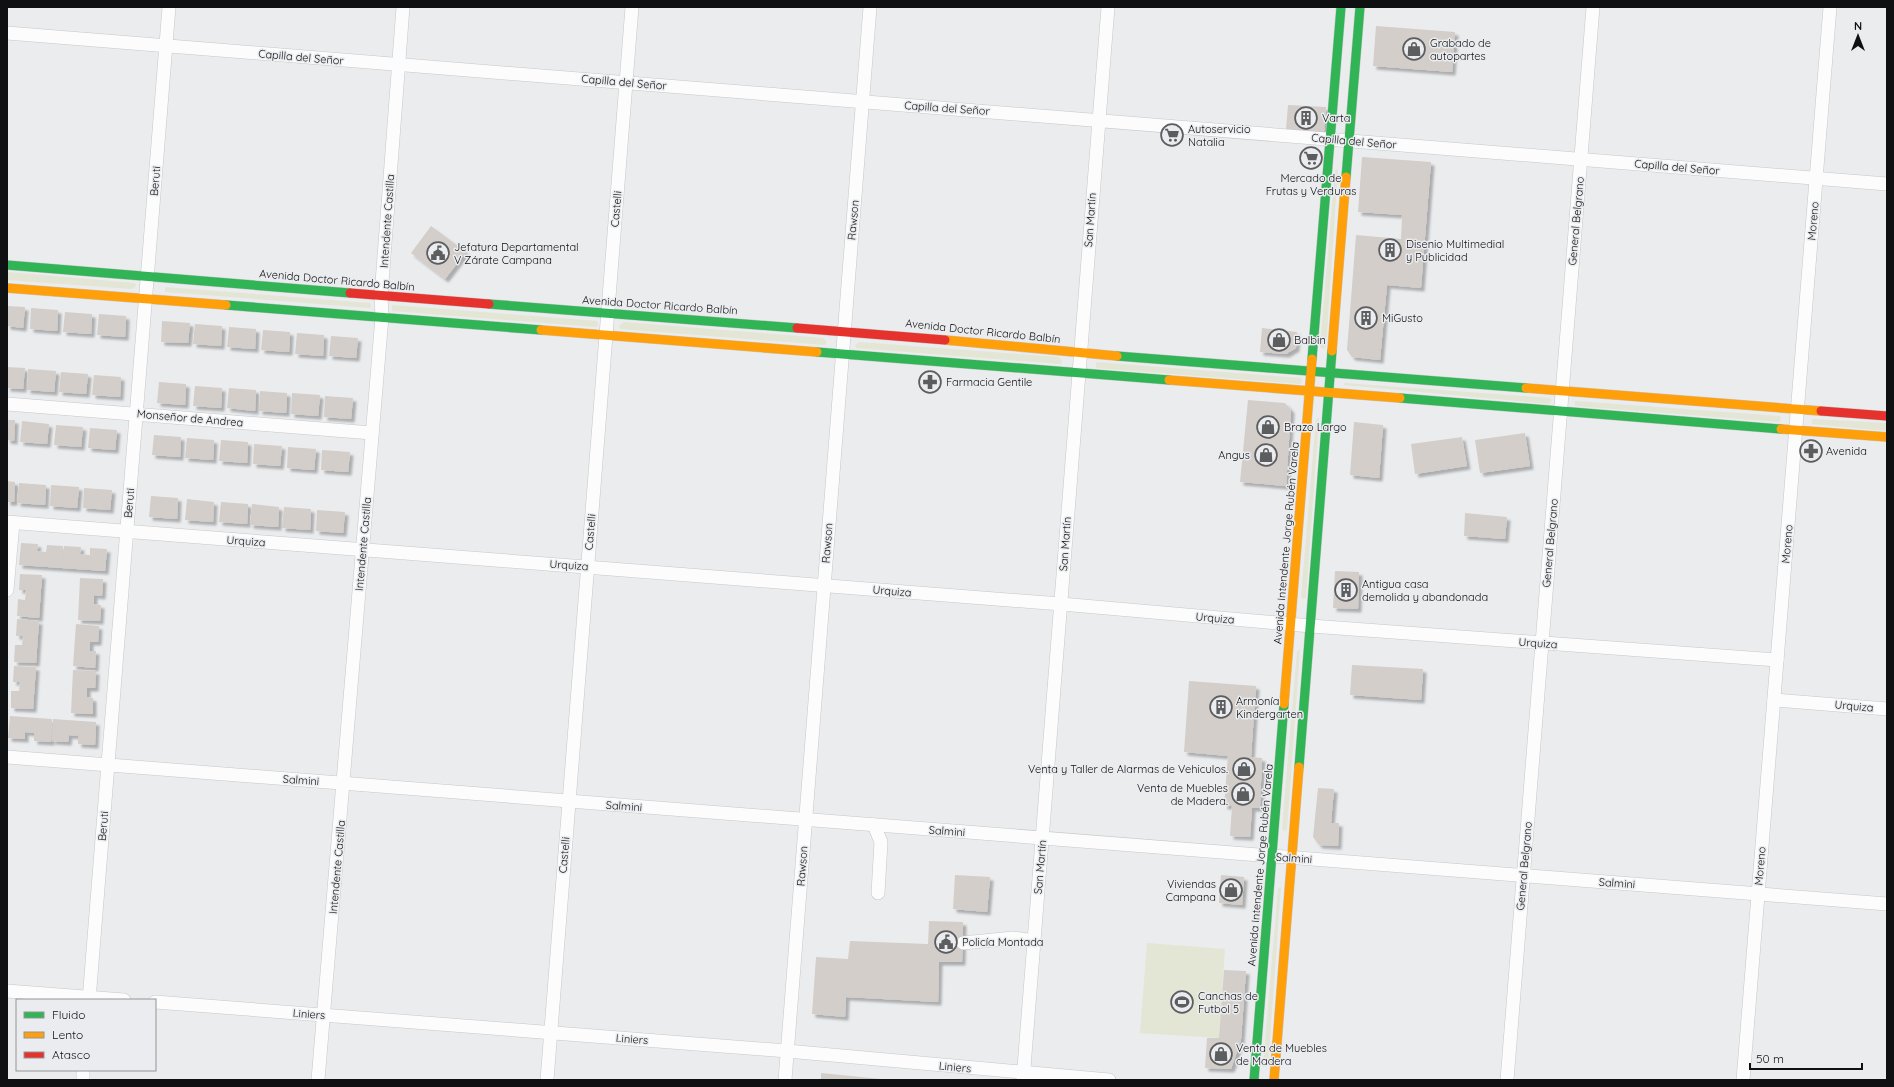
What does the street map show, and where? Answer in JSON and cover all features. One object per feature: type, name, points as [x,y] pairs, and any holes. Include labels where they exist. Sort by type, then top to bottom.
[{"type":"main road","name":"Avenida Intendente Jorge Rubén Varela","points":[[1254,1080],[1341,7]]},
{"type":"main road","points":[[1274,1080],[1360,7]]},
{"type":"main road","name":"Avenida Doctor Ricardo Balbín","points":[[7,265],[381,296],[844,330],[1080,353],[1887,416]]},
{"type":"main road","points":[[7,288],[1887,437]]},
{"type":"street","name":"Beruti","points":[[89,999],[169,7]]},
{"type":"street","name":"Intendente Castilla","points":[[318,1080],[325,1016],[382,317],[381,296],[403,7]]},
{"type":"street","name":"Castelli","points":[[546,1080],[632,7]]},
{"type":"street","name":"Rawson","points":[[785,1080],[870,7]]},
{"type":"street","name":"San Martín","points":[[1023,1077],[1108,7]]},
{"type":"street","name":"General Belgrano","points":[[1507,1080],[1593,7]]},
{"type":"street","name":"Moreno","points":[[1743,1080],[1830,7]]},
{"type":"street","name":"Capilla del Señor","points":[[7,33],[626,83],[1098,119],[1349,141],[1887,184]]},
{"type":"street","name":"Monseñor de Andrea","points":[[7,404],[372,433]]},
{"type":"street","name":"Urquiza","points":[[10,522],[824,585],[1311,626],[1777,660]]},
{"type":"street","points":[[7,590],[10,522]]},
{"type":"street","name":"Urquiza","points":[[1774,700],[1887,709]]},
{"type":"street","name":"Salmini","points":[[7,758],[1887,904]]},
{"type":"street","points":[[874,825],[881,842],[878,893]]},
{"type":"street","points":[[963,943],[1013,938],[1034,941]]},
{"type":"street","points":[[7,991],[89,999]]},
{"type":"street","name":"Liniers","points":[[156,1002],[787,1051],[1023,1077],[1109,1080]]},
{"type":"green space","points":[[1338,169],[1326,348],[1323,349],[1320,347],[1335,170]]},
{"type":"green space","points":[[7,272],[135,283],[136,286],[132,289],[7,280]]},
{"type":"green space","points":[[165,287],[370,303],[371,306],[370,308],[165,292]]},
{"type":"green space","points":[[392,305],[597,321],[598,324],[597,327],[392,311]]},
{"type":"green space","points":[[624,322],[823,338],[827,342],[825,345],[620,329],[619,326]]},
{"type":"green space","points":[[859,342],[1059,357],[1062,361],[1061,364],[856,348],[855,345]]},
{"type":"green space","points":[[1096,362],[1301,378],[1302,381],[1301,384],[1096,368]]},
{"type":"green space","points":[[1345,383],[1550,398],[1551,401],[1549,404],[1344,385]]},
{"type":"green space","points":[[1575,401],[1780,416],[1781,419],[1779,422],[1575,406]]},
{"type":"green space","points":[[1319,418],[1306,598],[1303,599],[1301,597],[1316,419]]},
{"type":"green space","points":[[1812,419],[1887,423],[1887,431],[1812,424]]},
{"type":"green space","points":[[1300,650],[1287,830],[1284,831],[1282,829],[1297,651]]},
{"type":"green space","points":[[1281,887],[1268,1066],[1265,1067],[1263,1066],[1278,888]]},
{"type":"green space","name":"Canchas de Futbol 5","points":[[1147,943],[1225,949],[1219,1038],[1140,1033]]},
{"type":"building","name":"Grabado de autopartes","points":[[1376,26],[1455,32],[1452,72],[1373,66]]},
{"type":"building","name":"Varta","points":[[1288,105],[1326,107],[1324,132],[1286,129]]},
{"type":"building","points":[[1362,157],[1431,162],[1421,288],[1387,285],[1380,360],[1352,357],[1347,350],[1356,235],[1401,239],[1402,215],[1358,212]]},
{"type":"building","name":"Jefatura Departamental V Zárate Campana","points":[[431,226],[466,252],[445,279],[411,253]]},
{"type":"building","points":[[7,306],[25,307],[23,328],[7,326]]},
{"type":"building","points":[[31,308],[58,310],[57,331],[30,329]]},
{"type":"building","points":[[65,312],[92,314],[91,334],[63,332]]},
{"type":"building","points":[[99,314],[126,316],[125,337],[97,335]]},
{"type":"building","points":[[162,321],[190,323],[188,343],[161,342]]},
{"type":"building","points":[[195,324],[222,326],[221,346],[193,344]]},
{"type":"building","points":[[229,327],[256,329],[255,349],[227,347]]},
{"type":"building","name":"Balbin","points":[[1262,328],[1297,332],[1296,348],[1286,354],[1260,352]]},
{"type":"building","points":[[263,330],[290,332],[289,352],[261,350]]},
{"type":"building","points":[[297,333],[324,335],[323,356],[295,354]]},
{"type":"building","points":[[331,336],[358,338],[356,358],[329,356]]},
{"type":"building","points":[[7,367],[25,368],[23,389],[7,388]]},
{"type":"building","points":[[28,369],[56,371],[54,392],[27,390]]},
{"type":"building","points":[[61,372],[88,374],[86,394],[59,392]]},
{"type":"building","points":[[94,375],[121,377],[120,397],[92,395]]},
{"type":"building","points":[[159,382],[186,384],[185,405],[157,403]]},
{"type":"building","points":[[195,386],[222,388],[221,408],[193,406]]},
{"type":"building","points":[[229,388],[256,390],[255,411],[227,408]]},
{"type":"building","points":[[260,391],[287,393],[286,413],[259,411]]},
{"type":"building","points":[[292,393],[320,395],[318,416],[291,414]]},
{"type":"building","points":[[325,396],[353,398],[351,419],[324,417]]},
{"type":"building","points":[[1248,400],[1285,403],[1291,410],[1286,486],[1240,482]]},
{"type":"building","points":[[7,420],[15,420],[14,441],[7,440]]},
{"type":"building","points":[[22,421],[49,424],[47,444],[20,442]]},
{"type":"building","points":[[1354,422],[1383,425],[1379,478],[1350,475]]},
{"type":"building","points":[[56,425],[83,427],[81,447],[54,445]]},
{"type":"building","points":[[90,428],[117,430],[115,450],[88,448]]},
{"type":"building","points":[[1525,433],[1530,466],[1480,473],[1475,440]]},
{"type":"building","points":[[154,435],[181,437],[180,457],[152,455]]},
{"type":"building","points":[[1462,437],[1467,466],[1415,474],[1411,444]]},
{"type":"building","points":[[187,438],[214,440],[213,460],[185,458]]},
{"type":"building","points":[[221,440],[248,442],[247,463],[219,461]]},
{"type":"building","points":[[254,444],[282,446],[280,466],[253,464]]},
{"type":"building","points":[[288,447],[316,449],[314,470],[287,468]]},
{"type":"building","points":[[322,450],[350,452],[348,472],[321,470]]},
{"type":"building","points":[[7,481],[15,482],[14,502],[7,502]]},
{"type":"building","points":[[19,483],[46,485],[45,505],[17,503]]},
{"type":"building","points":[[51,485],[79,487],[77,508],[50,506]]},
{"type":"building","points":[[84,488],[112,490],[110,510],[83,508]]},
{"type":"building","points":[[151,496],[178,498],[177,519],[149,517]]},
{"type":"building","points":[[187,499],[214,502],[213,522],[185,520]]},
{"type":"building","points":[[221,502],[248,504],[247,524],[219,522]]},
{"type":"building","points":[[252,504],[279,507],[278,527],[250,525]]},
{"type":"building","points":[[284,507],[311,509],[310,530],[282,528]]},
{"type":"building","points":[[317,510],[345,512],[343,533],[316,531]]},
{"type":"building","points":[[1465,513],[1507,517],[1505,539],[1464,536]]},
{"type":"building","points":[[21,543],[38,544],[37,551],[46,552],[47,545],[63,546],[62,568],[19,565]]},
{"type":"building","points":[[64,546],[81,547],[80,554],[90,555],[90,548],[107,549],[105,571],[62,568]]},
{"type":"building","name":"Antigua casa demolida y abandonada","points":[[1335,571],[1359,572],[1358,609],[1333,608]]},
{"type":"building","points":[[20,574],[42,575],[39,618],[17,616],[18,599],[25,600],[26,590],[19,590]]},
{"type":"building","points":[[80,578],[103,579],[102,596],[94,595],[94,604],[101,605],[100,621],[78,620]]},
{"type":"building","points":[[17,619],[39,621],[36,663],[14,662],[15,645],[22,645],[23,636],[16,636]]},
{"type":"building","points":[[76,624],[99,626],[98,642],[90,642],[90,651],[96,651],[95,668],[73,666]]},
{"type":"building","points":[[1352,665],[1423,669],[1421,700],[1350,695]]},
{"type":"building","points":[[14,666],[36,667],[33,709],[11,708],[11,691],[19,691],[20,682],[13,682]]},
{"type":"building","points":[[73,670],[96,671],[95,688],[87,688],[87,697],[93,698],[93,714],[71,713]]},
{"type":"building","name":"Armonía Kindergarten","points":[[1189,681],[1256,686],[1251,757],[1262,758],[1260,808],[1252,808],[1250,837],[1230,836],[1232,806],[1224,806],[1228,756],[1184,752]]},
{"type":"building","points":[[10,716],[52,719],[51,742],[34,741],[34,733],[25,732],[25,739],[8,738]]},
{"type":"building","points":[[53,719],[96,722],[95,745],[78,744],[78,736],[69,735],[68,742],[52,741]]},
{"type":"building","points":[[1318,788],[1334,789],[1331,823],[1339,823],[1338,846],[1319,845],[1313,837]]},
{"type":"building","points":[[955,875],[990,877],[987,912],[953,909]]},
{"type":"building","name":"Viviendas Campana","points":[[1221,875],[1244,877],[1242,905],[1219,903]]},
{"type":"building","points":[[929,921],[963,922],[962,962],[939,962],[938,1002],[846,997],[845,1017],[812,1014],[816,957],[848,959],[850,941],[928,944]]},
{"type":"building","points":[[1224,970],[1246,971],[1241,1040],[1231,1069],[1205,1068],[1207,1038],[1219,1038]]},
{"type":"building","points":[[821,1073],[881,1079],[881,1080],[821,1080]]},
{"type":"traffic: fast","points":[[1312,359],[1341,7]]},
{"type":"traffic: fast","points":[[1346,177],[1360,7]]},
{"type":"traffic: fast","points":[[7,265],[350,293]]},
{"type":"traffic: fast","points":[[489,304],[797,328]]},
{"type":"traffic: fast","points":[[226,305],[541,330]]},
{"type":"traffic: fast","points":[[1299,767],[1332,351]]},
{"type":"traffic: fast","points":[[817,352],[1169,380]]},
{"type":"traffic: fast","points":[[1117,356],[1526,388]]},
{"type":"traffic: fast","points":[[1400,398],[1781,429]]},
{"type":"traffic: fast","points":[[1254,1080],[1284,704]]},
{"type":"traffic: slow","points":[[1332,351],[1346,177]]},
{"type":"traffic: slow","points":[[7,288],[226,305]]},
{"type":"traffic: slow","points":[[541,330],[817,352]]},
{"type":"traffic: slow","points":[[945,340],[1117,356]]},
{"type":"traffic: slow","points":[[1284,704],[1312,359]]},
{"type":"traffic: slow","points":[[1169,380],[1400,398]]},
{"type":"traffic: slow","points":[[1526,388],[1821,411]]},
{"type":"traffic: slow","points":[[1781,429],[1887,437]]},
{"type":"traffic: slow","points":[[1274,1080],[1299,767]]},
{"type":"traffic: jam","points":[[350,293],[489,304]]},
{"type":"traffic: jam","points":[[797,328],[945,340]]},
{"type":"traffic: jam","points":[[1821,411],[1887,416]]},
{"type":"place","name":"Grabado de autopartes","points":[[1414,49]]},
{"type":"place","name":"Varta","points":[[1306,118]]},
{"type":"place","name":"Autoservicio Natalia","points":[[1172,135]]},
{"type":"place","name":"Mercado de Frutas y Verduras","points":[[1311,158]]},
{"type":"place","name":"Disenio Multimedial y Publicidad","points":[[1390,250]]},
{"type":"place","name":"Jefatura Departamental V Zárate Campana","points":[[438,253]]},
{"type":"place","name":"MiGusto","points":[[1366,318]]},
{"type":"place","name":"Balbin","points":[[1279,340]]},
{"type":"place","name":"Farmacia Gentile","points":[[930,382]]},
{"type":"place","name":"Brazo Largo","points":[[1268,427]]},
{"type":"place","name":"Avenida","points":[[1811,451]]},
{"type":"place","name":"Angus","points":[[1266,455]]},
{"type":"place","name":"Antigua casa demolida y abandonada","points":[[1346,590]]},
{"type":"place","name":"Armonía Kindergarten","points":[[1221,707]]},
{"type":"place","name":"Venta y Taller de Alarmas de Vehiculos.","points":[[1244,769]]},
{"type":"place","name":"Venta de Muebles de Madera.","points":[[1243,794]]},
{"type":"place","name":"Viviendas Campana","points":[[1231,890]]},
{"type":"place","name":"Policía Montada","points":[[946,942]]},
{"type":"place","name":"Canchas de Futbol 5","points":[[1182,1002]]},
{"type":"place","name":"Venta de Muebles de Madera","points":[[1221,1054]]}]
